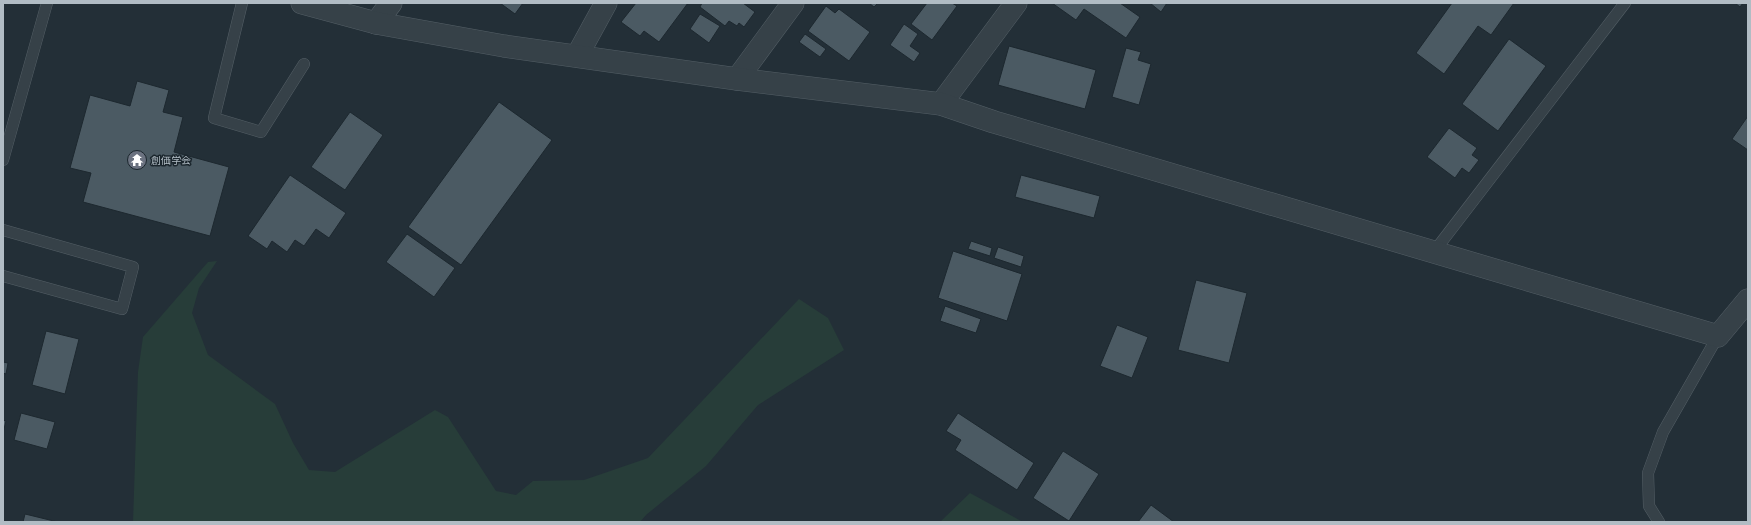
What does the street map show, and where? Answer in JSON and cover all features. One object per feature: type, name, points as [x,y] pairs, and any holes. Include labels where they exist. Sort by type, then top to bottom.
[{"type":"street","points":[[302,3],[376,23],[504,46],[737,79],[941,104],[994,122],[1718,336],[1748,300]]},
{"type":"street","points":[[376,23],[391,3]]},
{"type":"street","points":[[577,56],[606,3]]},
{"type":"street","points":[[737,79],[793,3]]},
{"type":"street","points":[[941,104],[1016,3]]},
{"type":"lane","points":[[3,160],[47,3]]},
{"type":"lane","points":[[242,3],[214,118],[261,132],[304,64]]},
{"type":"lane","points":[[1434,253],[1625,3]]},
{"type":"lane","points":[[3,230],[133,267],[122,309],[3,276]]},
{"type":"lane","points":[[1659,522],[1649,506],[1648,473],[1664,432],[1718,336]]},
{"type":"green space","points":[[217,261],[199,288],[192,313],[208,355],[275,404],[293,443],[309,470],[335,472],[435,410],[448,417],[496,491],[516,495],[533,481],[584,480],[648,458],[799,299],[828,318],[844,350],[758,405],[706,466],[646,515],[640,522],[133,522],[138,372],[143,337],[208,262]]},
{"type":"green space","points":[[970,493],[1023,522],[940,522]]},
{"type":"building","points":[[500,3],[523,3],[515,14]]},
{"type":"building","points":[[636,3],[688,3],[659,42],[644,31],[640,36],[621,22]]},
{"type":"building","points":[[702,3],[743,3],[755,12],[744,27],[739,23],[737,26],[729,21],[725,26],[700,7]]},
{"type":"building","points":[[869,3],[878,3],[874,7]]},
{"type":"building","points":[[927,3],[952,3],[957,6],[932,40],[911,24]]},
{"type":"building","points":[[1052,3],[1120,3],[1140,17],[1126,38],[1084,9],[1076,20]]},
{"type":"building","points":[[1150,3],[1167,3],[1161,12]]},
{"type":"building","points":[[1452,3],[1514,3],[1491,35],[1478,26],[1444,74],[1416,53]]},
{"type":"building","points":[[1735,3],[1743,3],[1740,7]]},
{"type":"building","points":[[826,6],[835,13],[839,9],[870,32],[849,61],[808,31]]},
{"type":"building","points":[[700,14],[720,26],[709,43],[690,29]]},
{"type":"building","points":[[904,24],[918,34],[910,46],[920,53],[914,62],[890,45]]},
{"type":"building","points":[[805,34],[826,49],[820,57],[799,42]]},
{"type":"building","points":[[1509,39],[1546,66],[1498,131],[1462,104]]},
{"type":"building","points":[[1009,46],[1096,70],[1085,109],[998,85]]},
{"type":"building","points":[[1126,48],[1141,52],[1138,60],[1151,64],[1139,105],[1112,97]]},
{"type":"building","name":"創価学会","points":[[137,81],[169,90],[163,112],[183,117],[174,152],[229,167],[210,236],[83,202],[91,173],[70,168],[90,95],[130,106]]},
{"type":"building","points":[[499,102],[552,140],[461,265],[408,227]]},
{"type":"building","points":[[350,112],[383,135],[345,190],[311,167]]},
{"type":"building","points":[[1748,116],[1748,150],[1732,139]]},
{"type":"building","points":[[1449,128],[1477,148],[1472,155],[1479,160],[1469,173],[1462,168],[1455,178],[1427,157]]},
{"type":"building","points":[[290,175],[346,213],[329,238],[316,229],[304,246],[295,240],[287,252],[272,241],[267,249],[248,236]]},
{"type":"building","points":[[1021,175],[1100,196],[1094,218],[1015,197]]},
{"type":"building","points":[[407,234],[455,268],[434,297],[386,262]]},
{"type":"building","points":[[971,241],[992,248],[990,256],[968,249]]},
{"type":"building","points":[[998,247],[1024,256],[1021,267],[994,258]]},
{"type":"building","points":[[953,251],[1022,274],[1007,321],[938,298]]},
{"type":"building","points":[[1196,280],[1247,293],[1229,363],[1178,350]]},
{"type":"building","points":[[945,306],[981,319],[976,333],[940,321]]},
{"type":"building","points":[[1117,325],[1148,337],[1132,378],[1100,366]]},
{"type":"building","points":[[46,331],[79,339],[65,394],[32,385]]},
{"type":"building","points":[[3,362],[8,363],[6,374],[3,373]]},
{"type":"building","points":[[21,413],[55,422],[47,449],[14,440]]},
{"type":"building","points":[[958,413],[1034,463],[1017,490],[955,450],[961,440],[946,431]]},
{"type":"building","points":[[3,420],[6,421],[3,433]]},
{"type":"building","points":[[1063,451],[1099,474],[1069,521],[1033,498]]},
{"type":"building","points":[[1151,505],[1174,522],[1138,522]]},
{"type":"building","points":[[25,514],[58,522],[23,522]]},
{"type":"place","name":"創価学会","points":[[137,160]]}]
